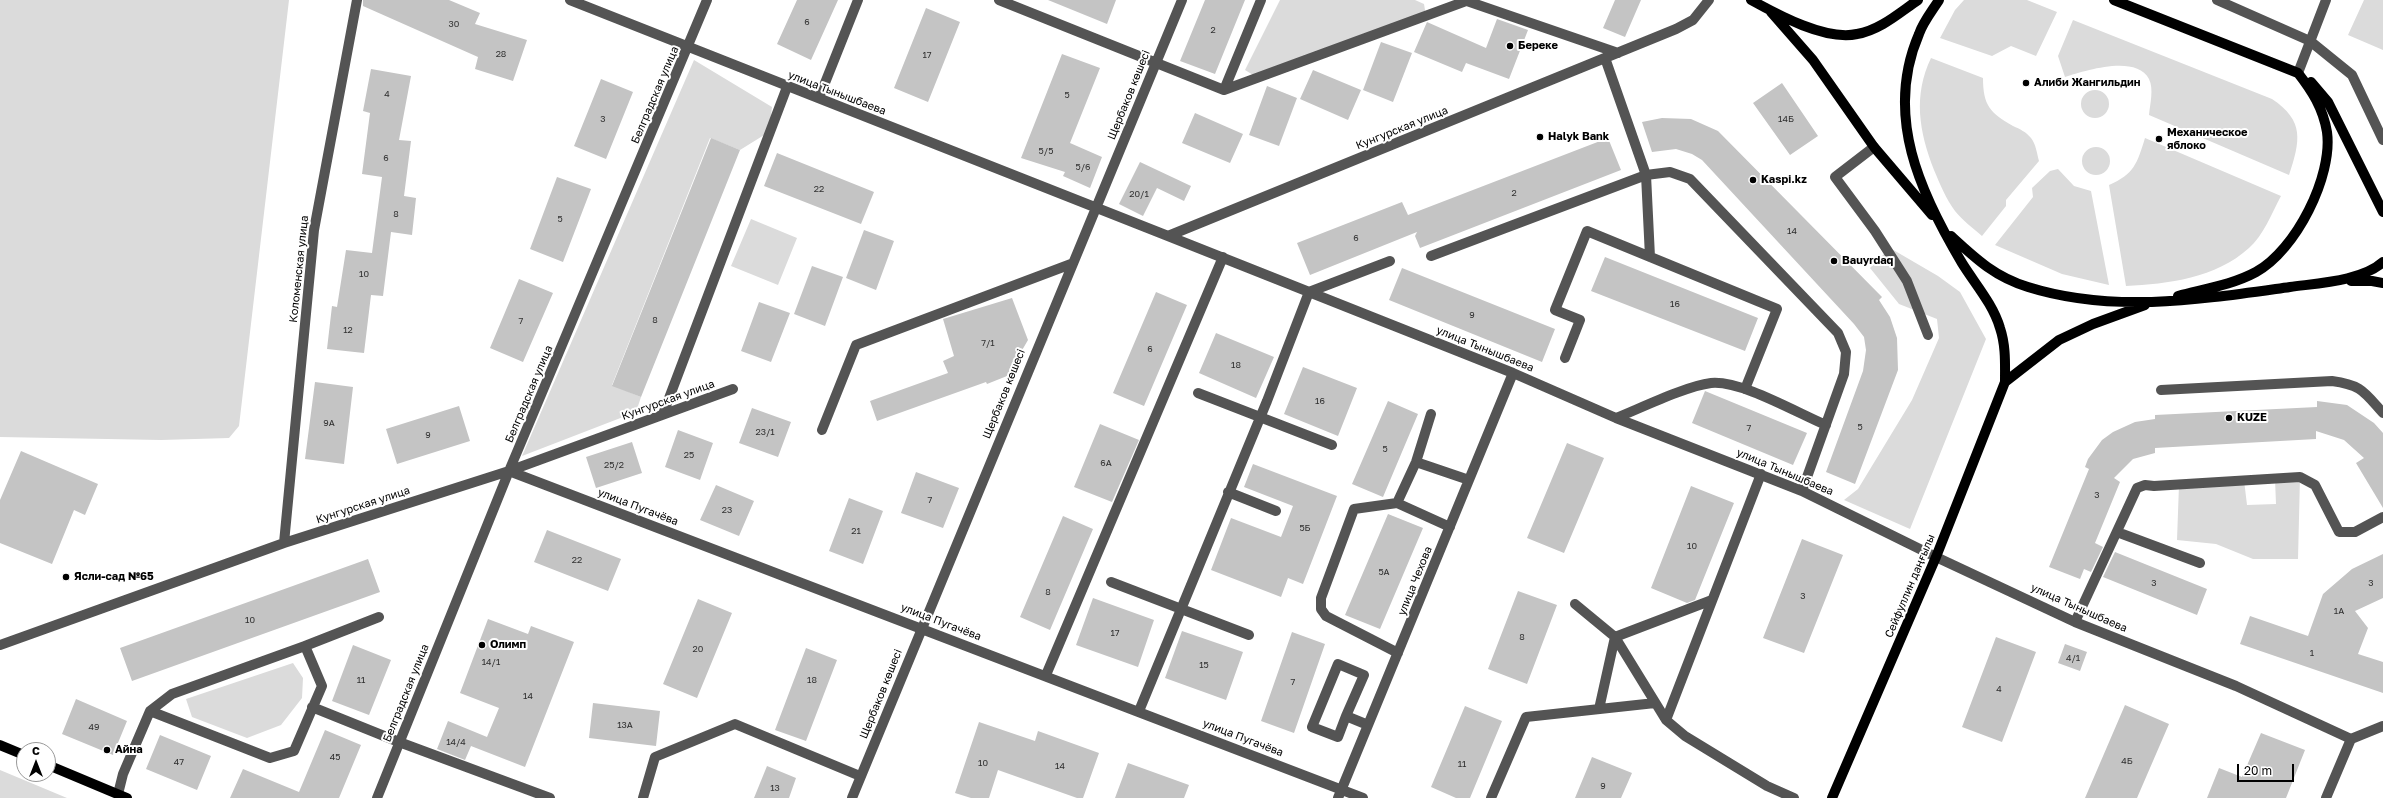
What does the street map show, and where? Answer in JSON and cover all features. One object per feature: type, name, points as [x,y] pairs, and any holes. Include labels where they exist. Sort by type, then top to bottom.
[{"type":"main road","points":[[1751,0],[1772,12],[1806,26],[1826,31],[1856,34],[1881,25],[1918,0]]},
{"type":"main road","points":[[1939,0],[1919,33],[1906,88],[1905,111],[1910,148],[1923,190],[1945,230]]},
{"type":"main road","points":[[2114,0],[2298,73],[2312,83],[2328,102],[2383,212]]},
{"type":"main road","points":[[1772,12],[1813,60],[1874,147],[1945,230],[1987,269],[2027,287],[2063,296],[2102,301],[2156,302],[2201,299],[2324,282],[2373,270],[2383,262]]},
{"type":"main road","points":[[2156,302],[2236,281],[2257,272],[2287,244],[2304,218],[2322,179],[2327,157],[2327,132],[2322,112],[2314,93],[2298,73]]},
{"type":"main road","name":"Сейфуллин даңғылы","points":[[1832,798],[1936,557],[2006,382],[2006,353],[2000,327],[1982,290],[1962,263],[1945,230]]},
{"type":"main road","points":[[2324,282],[2372,281],[2383,283]]},
{"type":"main road","name":"Сейфуллин даңғылы","points":[[2006,382],[2059,340],[2093,324],[2156,302]]},
{"type":"main road","points":[[0,745],[16,752]]},
{"type":"main road","points":[[56,768],[122,796]]},
{"type":"street","name":"Коломенская улица","points":[[284,543],[314,230],[358,0]]},
{"type":"street","name":"улица Тынышбаева","points":[[570,0],[787,87],[819,98],[1096,207]]},
{"type":"street","name":"Белградская улица","points":[[377,798],[509,471],[707,0]]},
{"type":"street","points":[[819,98],[858,0]]},
{"type":"street","points":[[999,0],[1155,64],[1224,90],[1465,0],[1618,53]]},
{"type":"street","name":"Щербаков көшесі","points":[[852,798],[1071,264],[1182,0]]},
{"type":"street","points":[[1224,90],[1261,0]]},
{"type":"street","name":"Кунгурская улица","points":[[1168,236],[1676,29],[1693,20],[1709,0]]},
{"type":"street","points":[[2217,0],[2310,41],[2352,75],[2383,140]]},
{"type":"street","points":[[2298,73],[2326,0]]},
{"type":"street","points":[[1605,58],[1646,175],[1650,257]]},
{"type":"street","points":[[664,414],[787,87]]},
{"type":"street","points":[[1874,147],[1835,177],[1875,231],[1907,281],[1928,335]]},
{"type":"street","points":[[1431,256],[1646,175],[1670,172],[1690,179],[1838,333],[1846,352],[1846,363],[1826,425],[1802,491]]},
{"type":"street","points":[[1096,207],[1168,236]]},
{"type":"street","points":[[1565,358],[1580,320],[1555,310],[1587,231],[1777,309],[1745,390]]},
{"type":"street","name":"улица Тынышбаева","points":[[1168,236],[1513,373],[1616,418],[1802,491],[1936,557],[2075,622],[2236,686],[2351,739]]},
{"type":"street","points":[[1046,675],[1223,258]]},
{"type":"street","points":[[1139,711],[1260,417],[1309,292],[1390,261]]},
{"type":"street","points":[[822,430],[856,345],[1071,264]]},
{"type":"street","name":"улица Чехова","points":[[1339,793],[1513,373]]},
{"type":"street","points":[[2162,390],[2332,381],[2351,384],[2360,388],[2383,413]]},
{"type":"street","points":[[1616,418],[1697,386],[1724,384],[1745,390],[1826,425]]},
{"type":"street","name":"Кунгурская улица","points":[[0,645],[284,543],[509,471],[733,389]]},
{"type":"street","points":[[1198,393],[1332,445]]},
{"type":"street","points":[[1397,503],[1416,462],[1431,414]]},
{"type":"street","points":[[1416,462],[1468,480]]},
{"type":"street","name":"улица Пугачёва","points":[[509,471],[1139,711],[1339,793],[1363,798]]},
{"type":"street","points":[[1666,720],[1761,474]]},
{"type":"street","points":[[2075,622],[2137,488],[2145,485],[2300,477],[2315,485],[2339,532],[2355,532],[2383,517]]},
{"type":"street","points":[[1228,492],[1276,511]]},
{"type":"street","points":[[1398,653],[1330,619],[1323,613],[1321,604],[1354,509],[1397,503],[1450,526]]},
{"type":"street","points":[[2117,532],[2200,563]]},
{"type":"street","points":[[1111,582],[1181,607],[1249,635]]},
{"type":"street","points":[[1615,637],[1712,600]]},
{"type":"street","points":[[1575,604],[1615,637],[1666,720],[1685,736],[1760,782],[1794,798]]},
{"type":"street","points":[[122,796],[123,774],[150,711],[172,694],[379,618]]},
{"type":"street","points":[[1599,709],[1615,637]]},
{"type":"street","points":[[150,711],[270,758],[294,751],[322,686],[305,646]]},
{"type":"street","points":[[1338,664],[1364,675],[1346,716],[1338,737],[1312,727],[1338,664]]},
{"type":"street","points":[[1491,798],[1526,717],[1655,703]]},
{"type":"street","points":[[312,707],[399,742],[550,798]]},
{"type":"street","points":[[1346,716],[1368,725]]},
{"type":"street","points":[[643,798],[655,757],[735,724],[860,776]]},
{"type":"street","points":[[2326,798],[2351,739],[2383,726]]},
{"type":"shaded area","points":[[0,0],[289,0],[239,426],[229,438],[161,440],[0,437]]},
{"type":"shaded area","points":[[1280,0],[1415,0],[1424,4],[1426,16],[1258,78],[1245,70]]},
{"type":"shaded area","points":[[1964,0],[2027,0],[2057,12],[2036,56],[2011,46],[1992,56],[1940,38],[1955,10]]},
{"type":"shaded area","points":[[2364,0],[2383,0],[2383,50],[2348,35]]},
{"type":"shaded area","points":[[2073,20],[2272,99],[2283,107],[2290,115],[2297,132],[2296,152],[2289,175],[2149,115],[2151,87],[2149,79],[2142,71],[2133,67],[2109,66],[2084,71],[2065,77],[2058,56]]},
{"type":"shaded area","points":[[1931,58],[1983,78],[1984,95],[1989,107],[1999,117],[2027,134],[2033,140],[2036,149],[2039,161],[2006,200],[2006,206],[1982,236],[1961,218],[1949,202],[1929,156],[1922,127],[1920,100],[1925,72]]},
{"type":"shaded area","points":[[694,60],[772,107],[769,132],[740,150],[710,138],[612,385],[641,397],[636,412],[522,456]]},
{"type":"shaded area","points":[[2095,90],[2105,94],[2109,104],[2105,114],[2095,118],[2085,114],[2081,104],[2085,94]]},
{"type":"shaded area","points":[[2145,138],[2281,196],[2263,231],[2249,248],[2222,266],[2191,278],[2126,286],[2109,185],[2124,177],[2133,167],[2140,155]]},
{"type":"shaded area","points":[[2096,147],[2106,151],[2110,161],[2106,171],[2096,175],[2086,171],[2082,161],[2086,151]]},
{"type":"shaded area","points":[[2058,169],[2074,186],[2091,191],[2109,285],[2062,274],[1995,245],[2033,197],[2032,188],[2050,171]]},
{"type":"shaded area","points":[[751,219],[797,238],[778,285],[731,266]]},
{"type":"shaded area","points":[[1890,248],[1938,276],[1960,292],[1986,339],[1910,529],[1844,500],[1858,489],[1912,400],[1939,338],[1937,319],[1899,304],[1870,268]]},
{"type":"shaded area","points":[[2300,477],[2298,559],[2253,559],[2216,544],[2177,540],[2179,485],[2244,480],[2247,505],[2276,504],[2275,479]]},
{"type":"shaded area","points":[[293,663],[303,678],[302,698],[281,725],[247,738],[192,717],[186,699]]},
{"type":"shaded area","points":[[0,770],[16,777],[16,782],[29,782],[67,798],[0,798]]},
{"type":"building","points":[[363,0],[449,0],[480,13],[475,24],[527,40],[513,81],[475,69],[478,57],[363,6]]},
{"type":"building","points":[[797,0],[838,0],[811,60],[777,44]]},
{"type":"building","points":[[1048,0],[1116,0],[1107,24]]},
{"type":"building","points":[[1205,0],[1245,0],[1215,74],[1180,61]]},
{"type":"building","points":[[1615,0],[1641,0],[1625,37],[1603,28]]},
{"type":"building","points":[[926,8],[960,22],[928,102],[894,88]]},
{"type":"building","points":[[1497,19],[1528,30],[1509,79],[1466,63],[1462,72],[1414,52],[1427,22],[1486,48]]},
{"type":"building","points":[[1381,42],[1412,53],[1393,102],[1363,90]]},
{"type":"building","points":[[1062,54],[1100,68],[1070,143],[1102,157],[1090,188],[1063,176],[1065,172],[1021,158]]},
{"type":"building","points":[[371,69],[411,76],[399,140],[411,141],[404,196],[416,198],[412,235],[391,232],[383,296],[371,295],[364,353],[327,349],[332,306],[337,307],[346,250],[372,253],[382,177],[362,174],[370,113],[363,111]]},
{"type":"building","points":[[1313,70],[1361,90],[1348,120],[1300,99]]},
{"type":"building","points":[[601,79],[633,92],[606,159],[574,146]]},
{"type":"building","points":[[1782,83],[1818,136],[1790,155],[1753,103]]},
{"type":"building","points":[[1267,86],[1297,98],[1279,146],[1249,135]]},
{"type":"building","points":[[1195,113],[1243,134],[1230,163],[1182,143]]},
{"type":"building","points":[[1662,118],[1691,119],[1718,131],[1882,297],[1879,300],[1890,317],[1897,338],[1898,370],[1855,484],[1826,472],[1863,371],[1866,350],[1864,337],[1854,324],[1702,160],[1692,154],[1676,149],[1652,152],[1642,122]]},
{"type":"building","points":[[711,138],[740,150],[641,397],[612,386]]},
{"type":"building","points":[[1608,138],[1621,170],[1420,248],[1415,236],[1417,232],[1310,275],[1297,243],[1402,202],[1408,215]]},
{"type":"building","points":[[777,153],[874,192],[861,224],[764,186]]},
{"type":"building","points":[[1140,162],[1191,186],[1184,201],[1157,188],[1143,216],[1119,204]]},
{"type":"building","points":[[557,177],[591,189],[563,262],[530,249]]},
{"type":"building","points":[[864,230],[894,241],[876,290],[846,278]]},
{"type":"building","points":[[1605,257],[1758,318],[1745,351],[1591,291]]},
{"type":"building","points":[[812,266],[843,277],[825,326],[794,314]]},
{"type":"building","points":[[1402,268],[1555,329],[1542,362],[1389,300]]},
{"type":"building","points":[[519,279],[553,293],[523,362],[490,348]]},
{"type":"building","points":[[1156,292],[1187,305],[1144,406],[1113,393]]},
{"type":"building","points":[[1012,298],[1028,340],[1007,376],[877,421],[870,401],[948,373],[943,361],[954,356],[943,319]]},
{"type":"building","points":[[759,302],[790,313],[771,362],[741,351]]},
{"type":"building","points":[[1216,333],[1274,357],[1256,398],[1199,373]]},
{"type":"building","points":[[1303,367],[1357,388],[1338,436],[1284,414]]},
{"type":"building","points":[[315,382],[353,387],[344,464],[305,459]]},
{"type":"building","points":[[1705,391],[1807,433],[1793,465],[1692,423]]},
{"type":"building","points":[[1388,401],[1418,414],[1383,497],[1352,484]]},
{"type":"building","points":[[2317,401],[2347,405],[2374,423],[2383,433],[2383,508],[2356,463],[2364,458],[2344,440],[2316,431],[2316,439],[2155,448],[2155,453],[2133,459],[2114,478],[2120,482],[2095,543],[2103,547],[2091,572],[2084,569],[2080,579],[2049,567],[2089,469],[2085,467],[2088,459],[2102,440],[2113,432],[2135,422],[2155,419],[2155,415],[2317,407]]},
{"type":"building","points":[[459,406],[470,441],[397,464],[386,429]]},
{"type":"building","points":[[752,408],[791,422],[778,457],[739,443]]},
{"type":"building","points":[[1100,424],[1139,440],[1112,502],[1074,487]]},
{"type":"building","points":[[678,430],[713,443],[700,480],[665,467]]},
{"type":"building","points":[[632,442],[642,473],[596,488],[586,457]]},
{"type":"building","points":[[1567,443],[1604,458],[1564,553],[1527,538]]},
{"type":"building","points":[[21,451],[98,484],[85,515],[74,510],[52,564],[0,543],[0,500]]},
{"type":"building","points":[[1253,464],[1337,496],[1303,584],[1288,578],[1281,597],[1211,570],[1231,518],[1281,537],[1293,506],[1244,487]]},
{"type":"building","points":[[916,472],[959,488],[943,528],[901,513]]},
{"type":"building","points":[[716,485],[754,501],[739,536],[700,520]]},
{"type":"building","points":[[1691,486],[1734,503],[1695,600],[1687,603],[1651,588]]},
{"type":"building","points":[[849,498],[883,511],[863,564],[829,551]]},
{"type":"building","points":[[1388,514],[1423,528],[1380,629],[1345,615]]},
{"type":"building","points":[[1063,516],[1093,529],[1050,630],[1020,617]]},
{"type":"building","points":[[547,530],[621,559],[608,591],[534,562]]},
{"type":"building","points":[[1802,539],[1843,555],[1804,653],[1763,638]]},
{"type":"building","points":[[2115,552],[2207,589],[2197,615],[2103,577]]},
{"type":"building","points":[[2383,554],[2383,598],[2355,611],[2368,628],[2358,654],[2383,662],[2383,693],[2240,644],[2250,616],[2308,636],[2323,594],[2352,569]]},
{"type":"building","points":[[368,559],[380,592],[132,681],[120,648]]},
{"type":"building","points":[[1518,591],[1557,605],[1527,684],[1488,669]]},
{"type":"building","points":[[1093,598],[1154,620],[1138,667],[1076,645]]},
{"type":"building","points":[[698,599],[732,613],[697,698],[663,684]]},
{"type":"building","points":[[488,619],[528,634],[531,626],[574,642],[525,767],[471,746],[465,760],[437,749],[448,721],[487,737],[499,708],[460,693]]},
{"type":"building","points":[[1182,631],[1243,652],[1226,700],[1165,678]]},
{"type":"building","points":[[1292,632],[1325,644],[1294,733],[1261,721]]},
{"type":"building","points":[[1996,637],[2036,652],[2002,742],[1962,727]]},
{"type":"building","points":[[2065,644],[2087,652],[2080,671],[2058,663]]},
{"type":"building","points":[[353,645],[391,660],[369,715],[332,701]]},
{"type":"building","points":[[806,648],[837,660],[806,741],[775,730]]},
{"type":"building","points":[[76,699],[127,721],[113,755],[62,734]]},
{"type":"building","points":[[593,703],[660,711],[656,746],[589,738]]},
{"type":"building","points":[[2125,705],[2169,724],[2137,798],[2085,798]]},
{"type":"building","points":[[1465,706],[1502,721],[1470,798],[1456,798],[1431,787]]},
{"type":"building","points":[[979,722],[1035,741],[1038,731],[1099,753],[1083,798],[1077,798],[998,770],[989,798],[971,798],[955,793]]},
{"type":"building","points":[[325,730],[361,745],[339,798],[230,798],[243,769],[299,792]]},
{"type":"building","points":[[2261,733],[2305,750],[2286,798],[2207,798],[2219,768],[2242,777]]},
{"type":"building","points":[[160,735],[211,756],[197,790],[146,769]]},
{"type":"building","points":[[1592,757],[1632,773],[1621,798],[1575,798]]},
{"type":"building","points":[[1128,763],[1189,785],[1184,798],[1115,798]]},
{"type":"building","points":[[767,766],[796,778],[789,798],[754,798]]},
{"type":"place","name":"Береке","points":[[1510,46]]},
{"type":"place","name":"Алиби Жангильдин","points":[[2026,83]]},
{"type":"place","name":"Halyk Bank","points":[[1540,137]]},
{"type":"place","name":"Механическое яблоко","points":[[2159,139]]},
{"type":"place","name":"Kaspi.kz","points":[[1753,180]]},
{"type":"place","name":"Bauyrdaq","points":[[1834,261]]},
{"type":"place","name":"KUZE","points":[[2229,418]]},
{"type":"place","name":"Ясли-сад №65","points":[[66,577]]},
{"type":"place","name":"Олимп","points":[[482,645]]},
{"type":"place","name":"Айна","points":[[107,750]]}]
